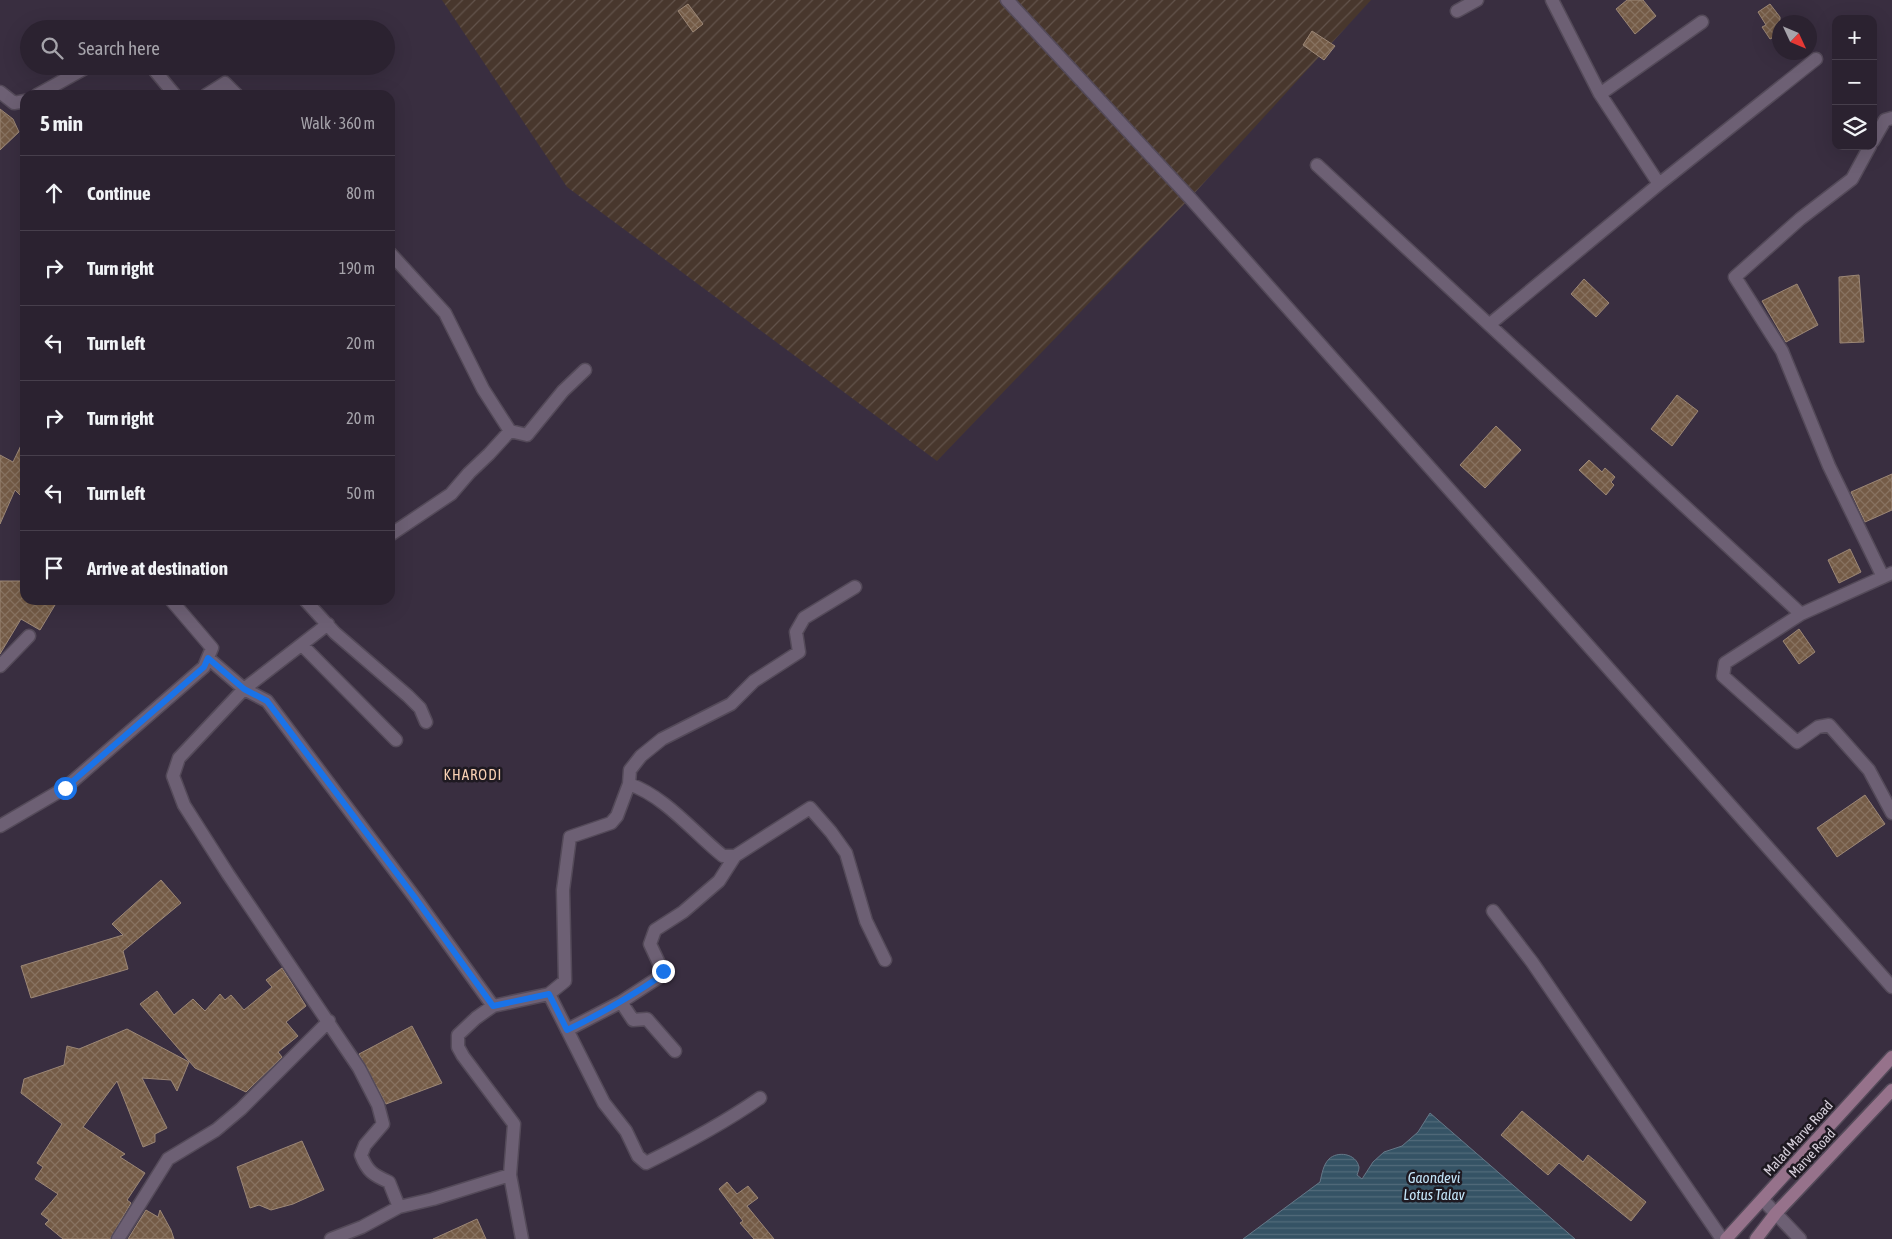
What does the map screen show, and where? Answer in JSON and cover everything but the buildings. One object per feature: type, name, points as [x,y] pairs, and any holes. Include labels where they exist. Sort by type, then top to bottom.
[{"type":"main road","name":"Malad Marve Road","points":[[1724,1239],[1763,1200],[1892,1057]]},
{"type":"main road","name":"Marve Road","points":[[1756,1239],[1776,1214],[1892,1090]]},
{"type":"street","points":[[1007,0],[1190,198],[1892,987]]},
{"type":"street","points":[[1457,11],[1477,0]]},
{"type":"street","points":[[1552,0],[1600,94],[1660,184]]},
{"type":"street","points":[[1600,94],[1702,22]]},
{"type":"street","points":[[1490,324],[1815,60]]},
{"type":"street","points":[[46,90],[73,75]]},
{"type":"street","points":[[158,75],[171,90]]},
{"type":"street","points":[[213,90],[225,82],[232,90]]},
{"type":"street","points":[[0,92],[14,103],[20,102]]},
{"type":"street","points":[[1877,134],[1885,120],[1892,118]]},
{"type":"street","points":[[1868,150],[1852,179],[1800,219],[1735,277],[1782,351],[1829,466],[1888,575],[1801,614],[1725,663],[1723,676],[1797,742],[1818,727],[1828,725],[1870,770],[1892,812]]},
{"type":"street","points":[[1317,165],[1801,614]]},
{"type":"street","points":[[395,258],[445,313],[483,389],[510,431],[527,435],[563,391],[585,370]]},
{"type":"street","points":[[395,532],[451,494],[510,431]]},
{"type":"street","points":[[522,1239],[510,1174],[514,1124],[463,1056],[458,1047],[458,1035],[476,1018],[493,1006],[549,994],[565,981],[563,890],[570,837],[610,823],[617,816],[629,784],[630,770],[641,756],[662,739],[731,704],[754,681],[799,652],[796,632],[804,618],[855,587]]},
{"type":"street","points":[[0,826],[65,788],[204,667],[212,648],[175,605]]},
{"type":"street","points":[[311,605],[328,624],[420,708],[426,722]]},
{"type":"street","points":[[328,624],[244,689],[179,758],[173,776],[184,805],[228,874],[359,1068],[378,1105],[383,1124],[366,1144],[361,1155],[366,1168],[378,1178],[389,1182],[399,1207]]},
{"type":"street","points":[[0,666],[29,636]]},
{"type":"street","points":[[302,645],[396,740]]},
{"type":"street","points":[[208,658],[244,689],[267,701],[416,899],[493,1006]]},
{"type":"street","points":[[629,784],[644,789],[662,802],[723,856],[735,856]]},
{"type":"street","points":[[567,1030],[621,1002],[664,974],[650,944],[655,930],[683,912],[719,881],[735,856],[810,808],[846,853],[866,921],[885,960]]},
{"type":"street","points":[[1493,911],[1532,962],[1724,1239]]},
{"type":"street","points":[[549,994],[604,1103],[626,1131],[638,1156],[646,1163],[731,1118],[760,1098]]},
{"type":"street","points":[[621,1002],[633,1020],[647,1019],[675,1051]]},
{"type":"street","points":[[118,1239],[168,1159],[216,1130],[235,1114],[329,1021]]},
{"type":"street","points":[[331,1239],[362,1227],[399,1207],[433,1199],[510,1174]]},
{"type":"street","points":[[1763,1200],[1800,1239]]},
{"type":"shaded area","points":[[442,0],[1371,0],[1190,198],[937,461],[567,187]]},
{"type":"water","name":"Gaondevi Lotus Talav","points":[[1430,1113],[1575,1239],[1243,1239],[1320,1182],[1325,1164],[1332,1156],[1341,1154],[1354,1159],[1359,1167],[1357,1175],[1362,1179],[1373,1162],[1384,1152],[1402,1146],[1418,1132]]},
{"type":"district","name":"KHARODI","points":[[473,775]]},
{"type":"route","points":[[65,788],[204,667],[208,658],[244,689],[267,701],[416,899],[493,1006],[549,994],[567,1030],[621,1002],[664,974],[663,971]]}]
